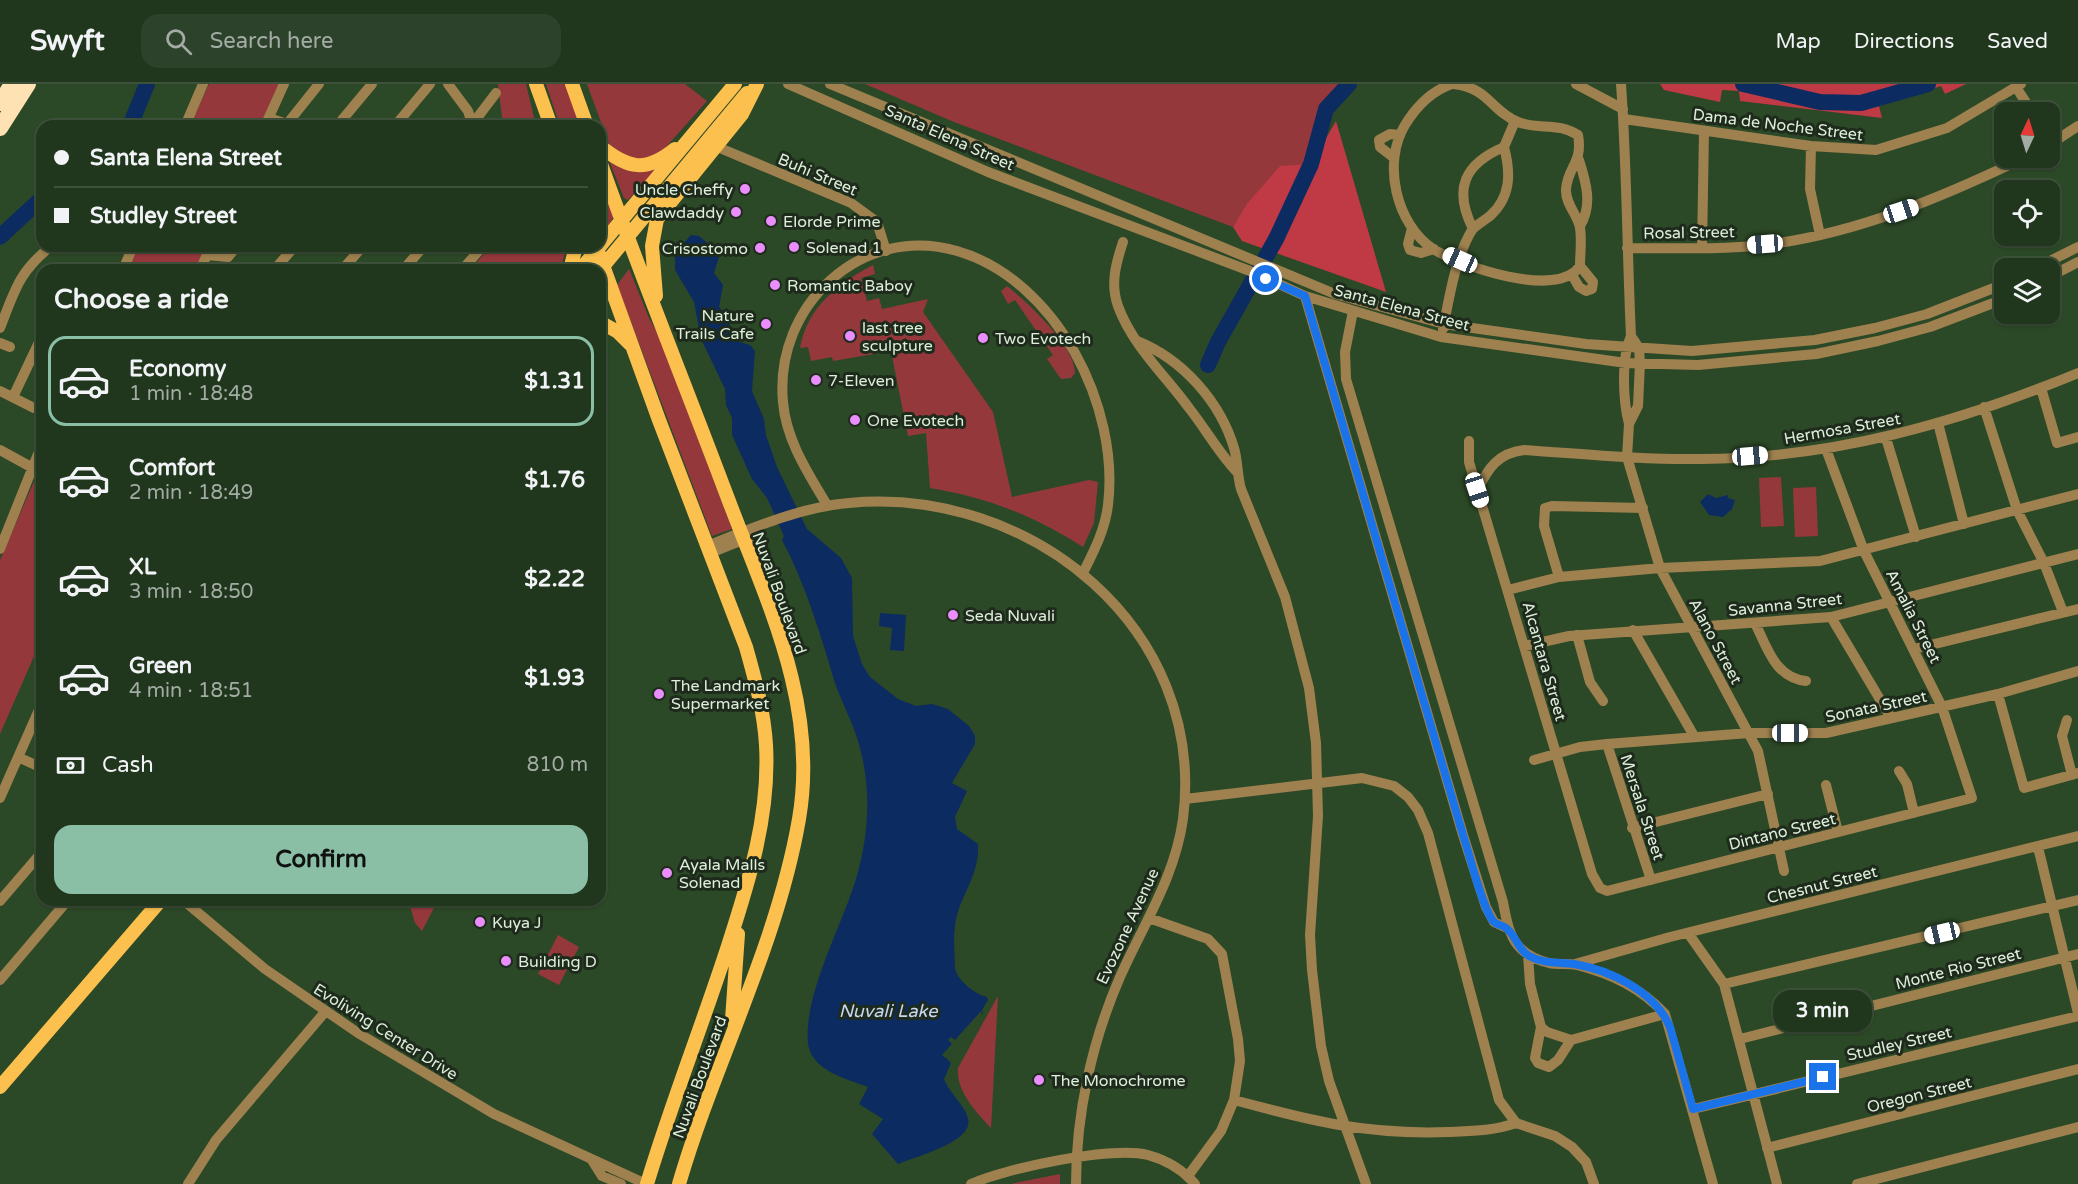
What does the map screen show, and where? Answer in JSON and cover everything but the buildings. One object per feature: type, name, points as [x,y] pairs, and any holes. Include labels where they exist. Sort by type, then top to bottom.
[{"type":"highway","points":[[0,103],[12,84]]},
{"type":"highway","points":[[0,128],[28,84]]},
{"type":"main road","points":[[572,84],[585,120]]},
{"type":"main road","points":[[606,238],[735,84]]},
{"type":"main road","points":[[659,316],[652,255],[654,227],[663,210],[742,114],[755,84]]},
{"type":"main road","points":[[605,264],[755,84]]},
{"type":"main road","points":[[537,85],[549,120]]},
{"type":"main road","points":[[606,150],[624,163],[647,165],[667,155],[697,130]]},
{"type":"main road","points":[[670,185],[697,169]]},
{"type":"main road","name":"Nuvali Boulevard","points":[[606,177],[742,536],[769,600],[798,702],[803,776],[799,817],[786,880],[679,1184]]},
{"type":"main road","points":[[585,264],[594,252]]},
{"type":"main road","name":"Nuvali Boulevard","points":[[606,278],[756,681],[766,745],[761,823],[739,912],[646,1184]]},
{"type":"main road","points":[[606,325],[618,332],[633,347]]},
{"type":"main road","points":[[0,1087],[156,906]]},
{"type":"main road","points":[[730,1037],[739,912]]},
{"type":"street","points":[[188,120],[203,84]]},
{"type":"street","points":[[268,120],[284,84]]},
{"type":"street","points":[[290,120],[319,84]]},
{"type":"street","points":[[342,120],[372,84]]},
{"type":"street","points":[[400,120],[430,84]]},
{"type":"street","points":[[448,84],[468,111],[471,120]]},
{"type":"street","name":"Santa Elena Street","points":[[788,84],[988,172],[1266,273],[1444,324],[1626,347],[1692,351],[1815,340],[1927,314],[1994,288]]},
{"type":"street","name":"Santa Elena Street","points":[[830,84],[997,155],[1227,248],[1252,267]]},
{"type":"street","points":[[1453,84],[1472,85],[1515,120],[1530,126],[1558,126],[1578,135],[1579,160],[1587,189],[1588,205],[1580,226],[1576,271],[1553,280],[1518,279],[1434,249],[1412,228],[1397,193],[1393,172],[1393,157],[1399,135],[1424,101],[1439,88],[1453,84]]},
{"type":"street","points":[[1576,84],[1624,114]]},
{"type":"street","points":[[1621,84],[1624,114],[1631,336],[1626,347],[1624,405],[1629,424]]},
{"type":"street","points":[[2019,86],[2027,102]]},
{"type":"street","name":"Dama de Noche Street","points":[[1624,114],[1704,130],[1811,146],[1876,150],[1947,128],[2019,86]]},
{"type":"street","points":[[476,120],[496,93]]},
{"type":"street","points":[[1442,337],[1460,260],[1473,229],[1497,210],[1506,195],[1509,179],[1504,147],[1515,120]]},
{"type":"street","points":[[2060,137],[2078,126]]},
{"type":"street","points":[[1702,248],[1704,130]]},
{"type":"street","points":[[1393,157],[1380,147],[1379,140],[1390,134],[1399,135]]},
{"type":"street","name":"Buhi Street","points":[[715,146],[851,203],[877,222],[886,251]]},
{"type":"street","points":[[1811,146],[1810,189],[1820,235]]},
{"type":"street","points":[[1473,229],[1463,210],[1463,190],[1469,173],[1485,156],[1504,147]]},
{"type":"street","points":[[988,172],[997,155]]},
{"type":"street","points":[[1579,160],[1570,175],[1566,190],[1571,211],[1580,226]]},
{"type":"street","name":"Rosal Street","points":[[1627,248],[1702,248],[1765,244],[1820,235],[1940,198],[2003,168]]},
{"type":"street","points":[[1412,228],[1408,244],[1410,250],[1421,253],[1434,249]]},
{"type":"street","points":[[1123,242],[1114,277],[1117,304],[1137,341],[1236,471],[1285,597],[1297,636],[1312,705],[1318,783],[1310,935],[1321,1046],[1344,1127],[1365,1184]]},
{"type":"street","points":[[827,506],[789,433],[783,402],[784,361],[795,326],[819,289],[832,277],[863,258],[904,247],[942,247],[982,261],[1024,289],[1066,337],[1097,402],[1104,430],[1110,473],[1108,505],[1102,535],[1083,573]]},
{"type":"street","points":[[2056,258],[2078,247]]},
{"type":"street","points":[[0,328],[22,274],[32,261],[43,252]]},
{"type":"street","points":[[214,252],[228,257],[232,252]]},
{"type":"street","points":[[279,264],[290,252]]},
{"type":"street","points":[[347,264],[358,252]]},
{"type":"street","points":[[408,264],[419,252]]},
{"type":"street","points":[[467,264],[478,252]]},
{"type":"street","points":[[2060,271],[2078,262]]},
{"type":"street","name":"Santa Elena Street","points":[[1266,273],[1305,296],[1442,337],[1626,363],[1698,364],[1816,354],[1930,327],[1994,303]]},
{"type":"street","points":[[1305,296],[1486,907],[1494,922],[1507,928]]},
{"type":"street","points":[[1353,311],[1345,352],[1346,379],[1503,902],[1507,928],[1518,946],[1528,955],[1551,963],[1574,964],[1631,985],[1652,1000],[1665,1014],[1713,1184]]},
{"type":"street","points":[[1629,424],[1638,406],[1640,363],[1639,348],[1631,336]]},
{"type":"street","points":[[1137,341],[1179,366],[1202,388],[1228,431],[1235,450],[1236,471]]},
{"type":"street","points":[[13,397],[36,349]]},
{"type":"street","name":"Hermosa Street","points":[[1477,490],[1490,466],[1512,451],[1702,459],[1826,449],[1886,438],[1938,423],[2042,388],[2078,373]]},
{"type":"street","points":[[2042,388],[2057,443],[2078,437]]},
{"type":"street","points":[[0,391],[34,408]]},
{"type":"street","points":[[1984,407],[2017,510],[2044,563],[2063,612]]},
{"type":"street","points":[[1938,423],[1964,524]]},
{"type":"street","name":"Alano Street","points":[[1629,424],[1626,457],[1660,568],[1758,751],[1784,871]]},
{"type":"street","points":[[1886,438],[1916,537]]},
{"type":"street","name":"Alcantara Street","points":[[1469,441],[1469,462],[1477,490],[1592,874],[1600,888]]},
{"type":"street","name":"Amalia Street","points":[[1826,449],[1864,551],[1942,707],[1972,798]]},
{"type":"street","points":[[0,450],[32,466]]},
{"type":"street","points":[[0,549],[19,507],[36,457]]},
{"type":"street","points":[[1508,590],[1559,577],[1660,568],[1811,561],[1864,551],[2078,494]]},
{"type":"street","name":"Evozone Avenue","points":[[708,550],[772,523],[811,509],[827,506],[897,503],[960,511],[1028,537],[1083,573],[1126,618],[1154,661],[1170,697],[1179,730],[1185,773],[1185,799],[1176,852],[1149,918],[1106,1010],[1091,1065],[1077,1159],[1076,1184]]},
{"type":"street","points":[[1559,577],[1544,526],[1545,508],[1552,506],[1643,508]]},
{"type":"street","name":"Savanna Street","points":[[1525,646],[1577,635],[1831,617],[2078,554]]},
{"type":"street","points":[[1914,649],[2078,609]]},
{"type":"street","points":[[1831,617],[1891,718]]},
{"type":"street","points":[[1755,623],[1778,668],[1792,678],[1806,681]]},
{"type":"street","points":[[1633,630],[1694,736]]},
{"type":"street","points":[[1577,635],[1590,682],[1603,701]]},
{"type":"street","points":[[1415,665],[1432,660]]},
{"type":"street","name":"Sonata Street","points":[[1534,760],[1607,744],[1749,733],[1826,733],[1998,694],[2078,671]]},
{"type":"street","points":[[1998,694],[2024,788],[2075,774],[2062,736],[2067,720]]},
{"type":"street","points":[[0,798],[36,716]]},
{"type":"street","name":"Mersala Street","points":[[1607,744],[1650,880]]},
{"type":"street","points":[[18,756],[36,765]]},
{"type":"street","points":[[1899,771],[1907,784],[1914,813]]},
{"type":"street","points":[[1185,799],[1362,778],[1394,786],[1418,810],[1428,833],[1492,1082],[1503,1108],[1516,1123],[1554,1136],[1572,1147],[1586,1162],[1594,1184]]},
{"type":"street","points":[[1826,785],[1838,832]]},
{"type":"street","points":[[1632,828],[1768,794]]},
{"type":"street","name":"Dintano Street","points":[[1600,888],[1615,890],[1972,798]]},
{"type":"street","name":"Chesnut Street","points":[[1574,964],[1688,933],[2078,836]]},
{"type":"street","points":[[2038,846],[2078,1014]]},
{"type":"street","points":[[0,901],[36,859]]},
{"type":"street","points":[[1724,984],[2078,900]]},
{"type":"street","points":[[0,980],[63,906]]},
{"type":"street","name":"Evoliving Center Drive","points":[[190,906],[260,965],[325,1012],[494,1114],[646,1184]]},
{"type":"street","points":[[971,1184],[1011,1170],[1114,1153],[1140,1154],[1167,1163],[1191,1180],[1221,1131],[1234,1100],[1240,1062],[1238,1039],[1222,954],[1208,939],[1149,918]]},
{"type":"street","points":[[1688,933],[1724,984],[1777,1184]]},
{"type":"street","name":"Monte Rio Street","points":[[1740,1039],[2078,954]]},
{"type":"street","points":[[1528,955],[1530,984],[1540,1027],[1535,1058],[1544,1066],[1549,1067],[1558,1060],[1571,1040]]},
{"type":"street","points":[[188,1184],[216,1140],[325,1012]]},
{"type":"street","points":[[1540,1027],[1571,1040],[1665,1014]]},
{"type":"street","name":"Studley Street","points":[[1693,1109],[2078,1014]]},
{"type":"street","name":"Oregon Street","points":[[1767,1148],[2078,1069]]},
{"type":"street","points":[[1234,1100],[1288,1116],[1344,1127],[1422,1133],[1492,1130],[1516,1123]]},
{"type":"street","points":[[1857,1184],[2078,1127]]},
{"type":"street","name":"Evoliving Center Drive","points":[[592,1160],[602,1176],[621,1184]]},
{"type":"shaded area","points":[[209,84],[279,84],[263,120],[193,120]]},
{"type":"shaded area","points":[[498,84],[526,84],[535,120],[502,120]]},
{"type":"shaded area","points":[[546,84],[567,84],[578,120],[558,120]]},
{"type":"shaded area","points":[[587,84],[685,84],[707,101],[658,156],[631,162],[609,144],[606,136],[606,120],[600,120]]},
{"type":"shaded area","points":[[865,84],[1348,84],[1326,109],[1311,164],[1246,205],[1233,227],[954,122]]},
{"type":"shaded area","points":[[1660,84],[1966,84],[1945,94],[1941,86],[1879,106],[1882,118],[1740,101],[1739,91],[1722,90],[1720,102],[1664,90]]},
{"type":"shaded area","points":[[1336,121],[1386,292],[1242,241],[1233,227],[1246,205],[1280,166],[1311,164]]},
{"type":"shaded area","points":[[608,158],[660,166],[628,200],[624,198]]},
{"type":"shaded area","points":[[606,195],[614,216],[606,226]]},
{"type":"shaded area","points":[[134,252],[203,252],[198,264],[128,264]]},
{"type":"shaded area","points":[[486,252],[565,252],[562,264],[475,264]]},
{"type":"shaded area","points":[[873,265],[875,274],[861,278],[867,301],[879,298],[882,309],[928,299],[923,312],[993,412],[1012,497],[1089,480],[1098,482],[1094,523],[1083,547],[1010,509],[972,497],[930,488],[926,433],[908,436],[891,351],[833,361],[832,357],[811,361],[808,347],[800,348],[804,333],[817,308],[837,288]]},
{"type":"shaded area","points":[[629,269],[649,318],[660,338],[732,529],[712,536],[617,285]]},
{"type":"shaded area","points":[[1007,286],[1049,325],[1059,338],[1073,362],[1075,373],[1071,378],[1061,379],[1047,359],[1053,355],[1015,300],[1008,304],[1001,291]]},
{"type":"shaded area","points":[[36,477],[36,652],[0,734],[0,560]]},
{"type":"shaded area","points":[[1781,477],[1784,526],[1761,527],[1759,478]]},
{"type":"shaded area","points":[[1816,487],[1818,536],[1795,537],[1793,488]]},
{"type":"shaded area","points":[[410,906],[435,906],[422,931],[415,923]]},
{"type":"shaded area","points":[[558,935],[579,947],[559,985],[538,974]]},
{"type":"shaded area","points":[[998,996],[991,1128],[973,1108],[964,1093],[958,1077],[958,1068]]},
{"type":"shaded area","points":[[1060,1174],[1060,1184],[1012,1184],[1015,1183]]},
{"type":"water","name":"Nuvali Lake","points":[[691,235],[699,236],[720,254],[714,273],[723,285],[719,307],[730,319],[730,339],[750,345],[755,351],[752,391],[764,419],[766,435],[777,467],[807,529],[841,558],[852,578],[853,636],[862,664],[870,677],[898,699],[916,706],[932,704],[948,709],[969,726],[975,736],[975,744],[952,783],[967,791],[955,817],[957,829],[978,844],[976,867],[960,906],[955,926],[955,969],[964,983],[987,997],[988,1000],[982,1010],[983,1013],[946,1058],[951,1063],[944,1079],[966,1114],[967,1127],[962,1135],[953,1142],[898,1164],[872,1134],[883,1119],[859,1104],[868,1087],[832,1073],[823,1067],[816,1061],[808,1044],[811,1004],[817,983],[850,898],[861,861],[867,807],[865,771],[856,735],[836,687],[805,591],[782,540],[784,536],[767,498],[752,479],[732,435],[732,418],[726,405],[725,389],[701,339],[694,302],[675,270],[675,253]]},
{"type":"water","points":[[1708,494],[1716,498],[1728,495],[1728,498],[1735,500],[1732,509],[1723,517],[1709,515],[1700,502]]},
{"type":"water","points":[[880,613],[906,615],[904,651],[890,650],[892,628],[879,626]]},
{"type":"pier","points":[[982,1010],[981,1017],[946,1058],[944,1057],[942,1055],[952,1044],[948,1040],[951,1037],[955,1040]]},
{"type":"waterway","points":[[132,120],[147,84]]},
{"type":"waterway","points":[[1208,365],[1218,342],[1276,239],[1311,164],[1326,109],[1349,84]]},
{"type":"waterway","points":[[1743,84],[1820,102],[1861,103],[1928,84]]},
{"type":"waterway","points":[[0,237],[36,204]]},
{"type":"place","name":"Uncle Cheffy","points":[[745,189]]},
{"type":"place","name":"Clawdaddy","points":[[736,212]]},
{"type":"place","name":"Elorde Prime","points":[[771,221]]},
{"type":"place","name":"Solenad 1","points":[[794,247]]},
{"type":"place","name":"Crisostomo","points":[[760,248]]},
{"type":"place","name":"Romantic Baboy","points":[[775,285]]},
{"type":"place","name":"Nature Trails Cafe","points":[[766,324]]},
{"type":"place","name":"last tree sculpture","points":[[850,336]]},
{"type":"place","name":"Two Evotech","points":[[983,338]]},
{"type":"place","name":"7-Eleven","points":[[816,380]]},
{"type":"place","name":"One Evotech","points":[[855,420]]},
{"type":"place","name":"Seda Nuvali","points":[[953,615]]},
{"type":"place","name":"The Landmark Supermarket","points":[[659,694]]},
{"type":"place","name":"Ayala Malls Solenad","points":[[667,873]]},
{"type":"place","name":"Kuya J","points":[[480,922]]},
{"type":"place","name":"Building D","points":[[506,961]]},
{"type":"place","name":"The Monochrome","points":[[1039,1080]]},
{"type":"route","points":[[1266,279],[1305,296],[1463,835],[1486,907],[1494,922],[1507,928],[1518,946],[1528,955],[1551,963],[1574,964],[1617,978],[1652,1000],[1665,1014],[1670,1027],[1693,1109],[1823,1077]]}]
